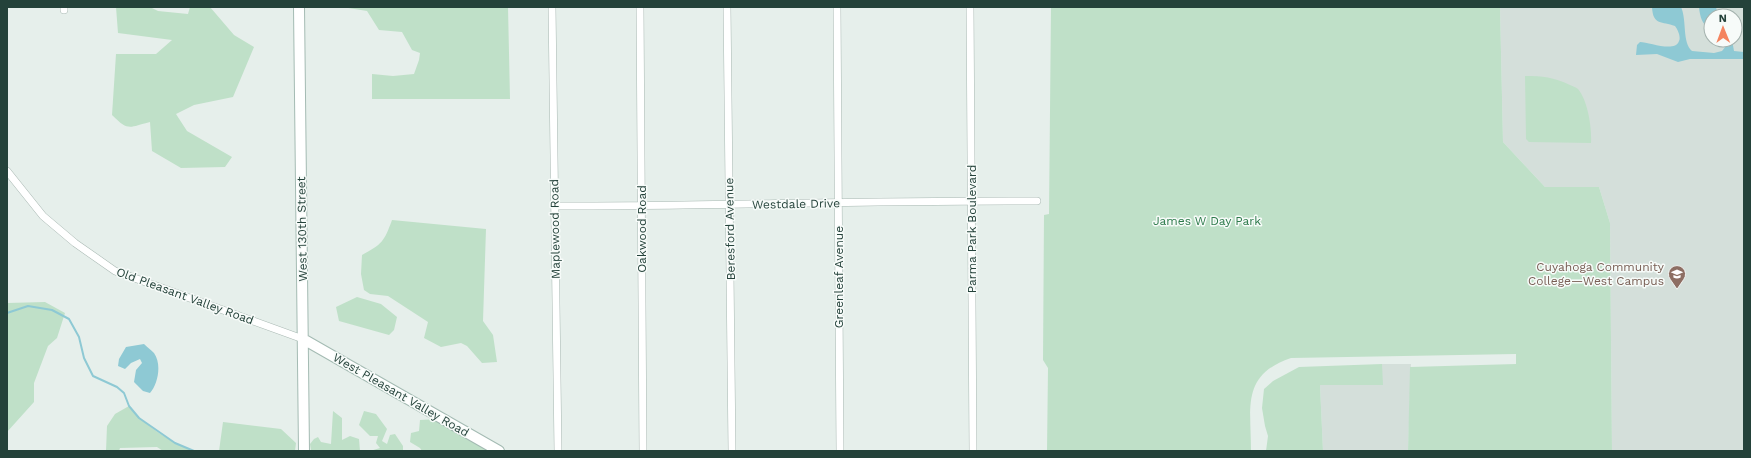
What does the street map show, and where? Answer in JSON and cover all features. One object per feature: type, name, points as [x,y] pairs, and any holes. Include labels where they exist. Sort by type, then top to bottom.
[{"type":"main road","name":"West 130th Street","points":[[299,7],[304,451]]},
{"type":"main road","name":"West Pleasant Valley Road","points":[[303,339],[499,451]]},
{"type":"street","name":"Maplewood Road","points":[[552,7],[558,451]]},
{"type":"street","name":"Oakwood Road","points":[[640,7],[643,451]]},
{"type":"street","name":"Beresford Avenue","points":[[727,7],[732,451]]},
{"type":"street","name":"Greenleaf Avenue","points":[[837,7],[840,451]]},
{"type":"street","name":"Parma Park Boulevard","points":[[970,7],[973,451]]},
{"type":"street","name":"Old Pleasant Valley Road","points":[[7,171],[43,216],[75,243],[115,271],[303,339]]},
{"type":"street","name":"Westdale Drive","points":[[554,206],[642,207],[972,200],[1037,201]]},
{"type":"shaded area","name":"Cuyahoga Community College—West Campus","points":[[1500,7],[1744,7],[1744,451],[1612,451],[1610,223],[1599,187],[1545,187],[1503,142]]},
{"type":"shaded area","points":[[1382,364],[1411,364],[1408,451],[1323,451],[1320,385],[1382,385]]},
{"type":"green space","points":[[116,7],[150,7],[158,11],[188,14],[190,7],[210,7],[234,35],[254,47],[233,97],[194,105],[176,114],[187,131],[232,157],[225,167],[181,168],[152,151],[150,122],[130,127],[122,124],[112,115],[116,54],[156,54],[172,40],[118,33]]},
{"type":"green space","points":[[342,7],[508,7],[510,99],[372,99],[372,74],[393,76],[414,74],[420,53],[412,50],[402,32],[379,30],[367,11]]},
{"type":"green space","name":"James W Day Park","points":[[1051,7],[1500,7],[1503,142],[1545,187],[1599,187],[1610,223],[1612,451],[1408,451],[1410,367],[1516,364],[1516,354],[1291,358],[1275,365],[1256,383],[1252,394],[1250,407],[1251,451],[1047,451],[1048,368],[1043,360],[1044,215],[1049,214]]},
{"type":"green space","points":[[1525,76],[1553,79],[1564,82],[1578,89],[1587,107],[1589,115],[1591,143],[1529,142],[1526,139]]},
{"type":"green space","points":[[392,220],[486,229],[483,321],[493,335],[497,362],[482,363],[467,346],[461,343],[441,347],[424,338],[428,322],[388,296],[370,294],[364,290],[361,274],[362,255],[382,242]]},
{"type":"green space","points":[[357,297],[381,304],[397,317],[394,330],[389,335],[339,321],[336,307]]},
{"type":"green space","points":[[45,302],[65,313],[57,338],[48,346],[34,383],[34,402],[7,432],[7,303]]},
{"type":"green space","points":[[1382,364],[1383,385],[1320,385],[1323,451],[1266,451],[1268,436],[1262,408],[1264,389],[1273,381],[1299,367]]},
{"type":"green space","points":[[129,406],[158,433],[194,451],[163,451],[157,447],[120,448],[119,451],[106,451],[107,426],[115,414]]},
{"type":"green space","points":[[333,411],[342,418],[342,440],[350,436],[359,439],[360,451],[311,451],[310,444],[318,437],[321,442],[331,444]]},
{"type":"green space","points":[[364,411],[376,414],[387,429],[382,441],[387,444],[390,435],[395,434],[403,446],[403,451],[370,451],[380,448],[376,443],[378,436],[370,436],[359,425]]},
{"type":"green space","points":[[437,419],[489,451],[422,451],[410,442],[411,433],[419,431],[420,420]]},
{"type":"green space","points":[[223,422],[281,429],[296,443],[295,451],[219,451]]},
{"type":"water","points":[[1652,7],[1681,7],[1687,43],[1692,51],[1714,53],[1722,51],[1724,48],[1733,48],[1734,51],[1744,52],[1744,59],[1690,59],[1678,62],[1657,54],[1636,55],[1637,45],[1640,42],[1667,47],[1677,44],[1679,41],[1679,34],[1675,26],[1659,22],[1654,17]]},
{"type":"water","points":[[1699,7],[1716,7],[1703,8],[1703,22]]},
{"type":"water","points":[[144,344],[154,353],[158,363],[157,379],[150,393],[143,391],[134,382],[136,370],[142,363],[140,359],[131,363],[125,369],[118,366],[119,359],[126,347]]},
{"type":"waterway","points":[[7,313],[28,306],[52,310],[69,319],[79,337],[84,358],[93,376],[117,387],[124,393],[129,406],[139,418],[175,443],[194,451]]},
{"type":"place","name":"Cuyahoga Community College—West Campus","points":[[1677,289]]}]
